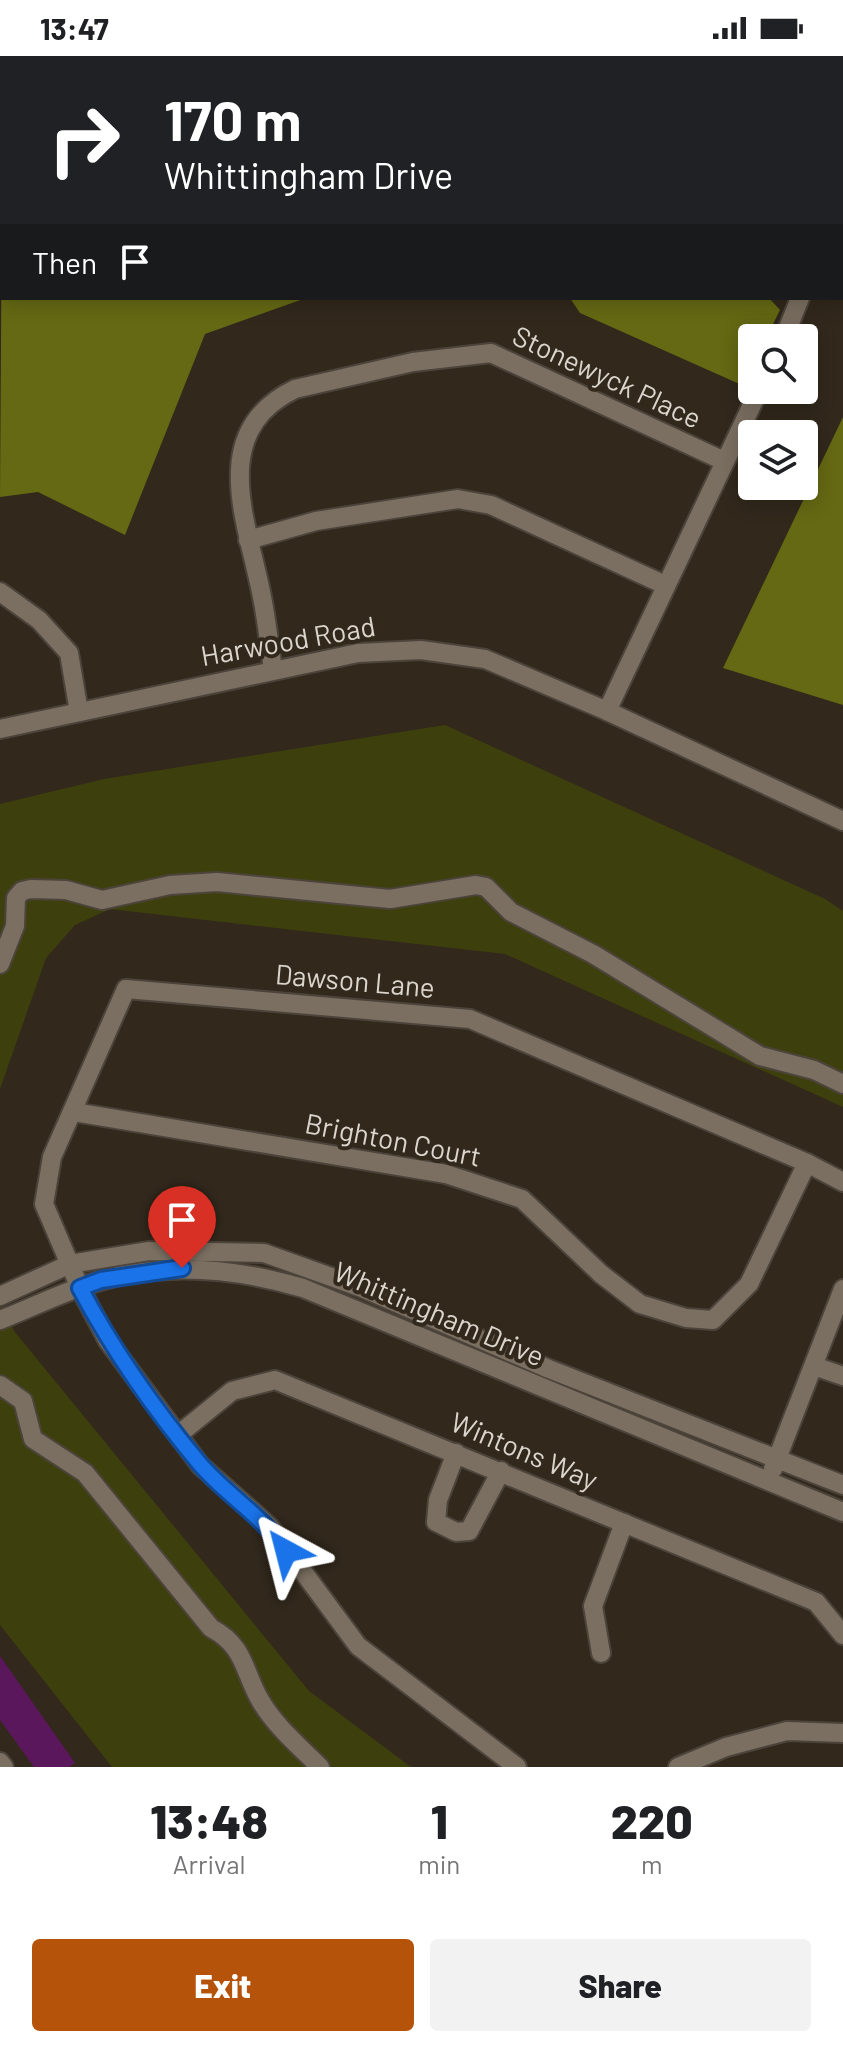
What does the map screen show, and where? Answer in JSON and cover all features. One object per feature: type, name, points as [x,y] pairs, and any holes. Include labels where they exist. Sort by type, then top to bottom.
[{"type":"street","points":[[790,324],[799,300]]},
{"type":"street","name":"Stonewyck Place","points":[[273,669],[237,480],[244,438],[259,415],[278,397],[295,389],[427,360],[491,353],[724,461]]},
{"type":"street","points":[[607,711],[752,404]]},
{"type":"street","points":[[248,540],[316,521],[458,499],[491,505],[665,585]]},
{"type":"street","points":[[0,592],[39,620],[69,653],[79,712]]},
{"type":"street","name":"Harwood Road","points":[[0,729],[358,653],[421,650],[485,659],[607,711],[843,821]]},
{"type":"street","points":[[0,964],[15,926],[16,898],[22,891],[31,889],[66,890],[102,900],[170,885],[217,882],[390,899],[476,885],[486,887],[511,912],[593,954],[760,1056],[814,1070],[843,1084]]},
{"type":"street","name":"Dawson Lane","points":[[517,1767],[358,1646],[270,1527],[200,1465],[108,1341],[80,1288],[44,1204],[52,1157],[126,989],[470,1019],[807,1163],[843,1182]]},
{"type":"street","name":"Brighton Court","points":[[74,1112],[446,1174],[522,1199],[601,1274],[640,1304],[686,1318],[713,1320],[749,1284],[807,1163]]},
{"type":"street","name":"Whittingham Drive","points":[[0,1296],[70,1264],[149,1251],[264,1253],[362,1288],[549,1369],[843,1485]]},
{"type":"street","name":"Whittingham Drive","points":[[0,1320],[101,1280],[182,1268],[255,1274],[303,1288],[843,1512]]},
{"type":"street","points":[[768,1482],[843,1289]]},
{"type":"street","points":[[814,1366],[843,1376]]},
{"type":"street","name":"Wintons Way","points":[[178,1435],[232,1391],[275,1380],[816,1602],[843,1635]]},
{"type":"street","points":[[0,1385],[23,1401],[33,1439],[85,1473],[211,1628],[233,1642],[261,1700],[282,1730],[320,1767]]},
{"type":"street","points":[[456,1453],[438,1500],[436,1522],[456,1532],[469,1531],[501,1471]]},
{"type":"street","points":[[601,1653],[593,1606],[624,1523]]},
{"type":"street","points":[[678,1767],[726,1747],[787,1731],[843,1733]]},
{"type":"shaded area","points":[[1,300],[300,300],[205,334],[125,535],[38,492],[0,497]]},
{"type":"shaded area","points":[[571,300],[771,300],[780,310],[773,324],[738,324],[738,383],[580,313]]},
{"type":"shaded area","points":[[843,417],[843,705],[723,668],[803,500],[818,500],[818,469]]},
{"type":"shaded area","points":[[445,725],[825,899],[843,911],[843,1107],[505,954],[110,909],[75,925],[46,958],[0,1089],[0,804],[104,779]]},
{"type":"shaded area","points":[[0,1298],[14,1331],[309,1691],[411,1767],[112,1767],[0,1625]]},
{"type":"building","points":[[0,1656],[75,1763],[69,1767],[34,1767],[0,1720]]},
{"type":"route","points":[[182,1268],[101,1280],[80,1288],[108,1341],[200,1465],[270,1527],[286,1551]]}]
